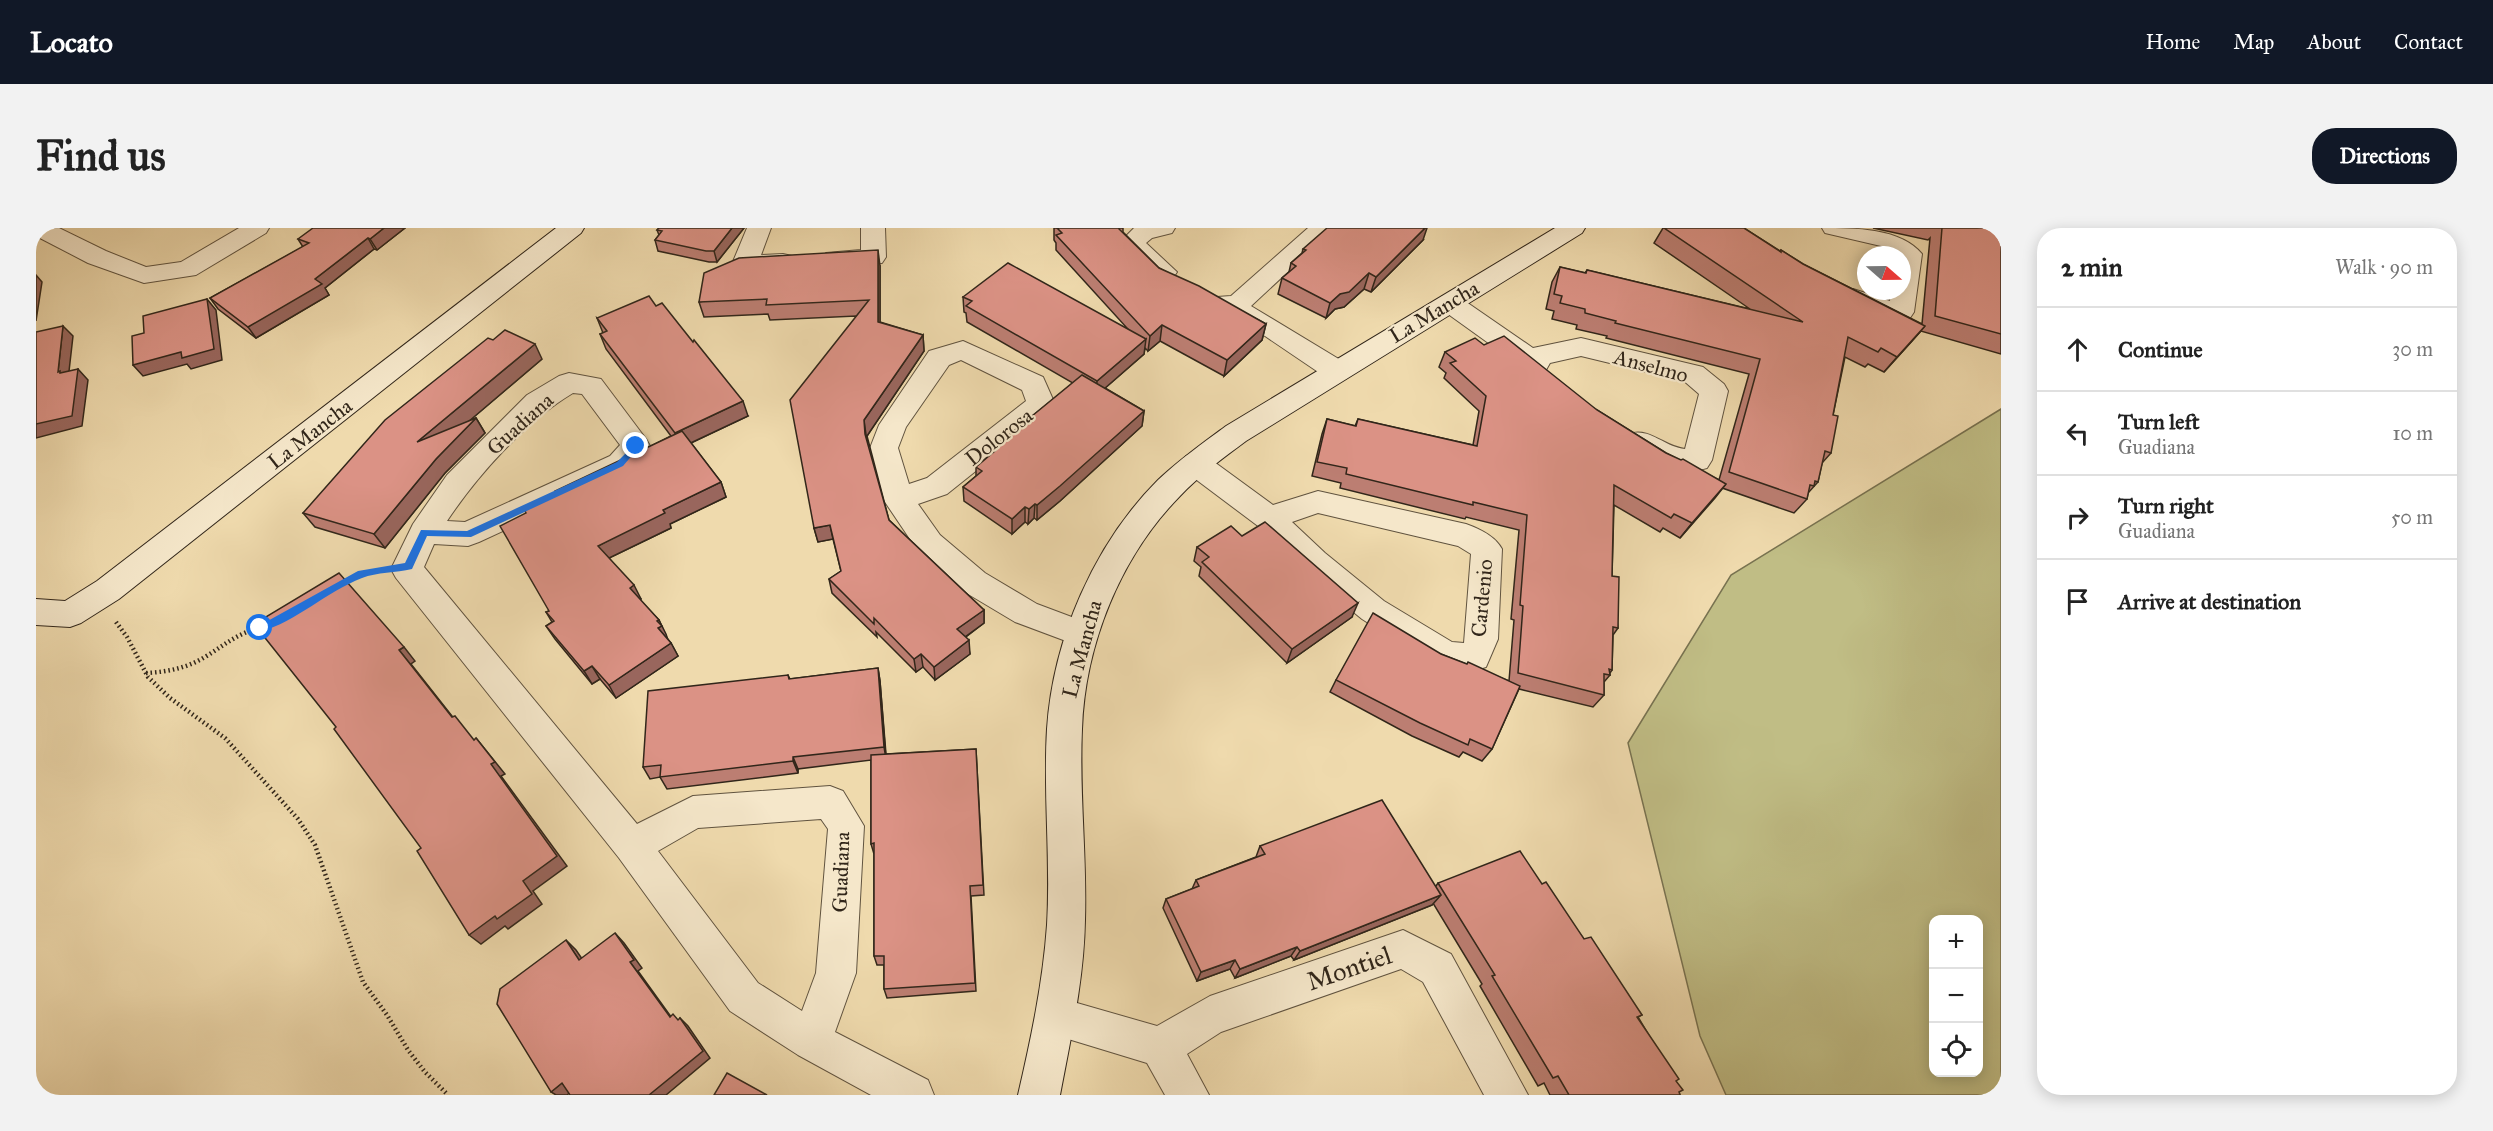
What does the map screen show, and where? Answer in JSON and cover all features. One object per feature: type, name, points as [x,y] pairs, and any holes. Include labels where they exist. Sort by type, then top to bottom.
[{"type":"street","points":[[39,228],[97,257],[144,275],[187,269],[257,228]]},
{"type":"street","name":"La Mancha","points":[[36,612],[70,614],[99,596],[188,530],[572,228]]},
{"type":"street","points":[[759,228],[745,264],[873,257],[873,228]]},
{"type":"street","points":[[1163,228],[1144,232],[1131,243],[1168,276],[1234,307],[1337,371]]},
{"type":"street","points":[[1234,307],[1323,228]]},
{"type":"street","name":"La Mancha","points":[[1039,1095],[1056,1017],[1066,924],[1064,725],[1069,692],[1082,634],[1100,587],[1127,541],[1157,500],[1196,464],[1231,438],[1573,228]]},
{"type":"street","points":[[1830,285],[1868,304],[1901,312],[1909,255],[1889,240],[1834,228]]},
{"type":"street","points":[[1450,303],[1530,358],[1556,380]]},
{"type":"street","name":"Anselmo","points":[[1530,358],[1581,347],[1693,375],[1714,391],[1697,460],[1667,458],[1619,428]]},
{"type":"street","name":"Dolorosa","points":[[898,499],[937,486],[1041,404],[1033,384],[963,350],[939,358],[894,425],[884,448],[898,499],[929,543],[974,582],[1026,613],[1082,634]]},
{"type":"street","name":"Guadiana","points":[[409,566],[424,532],[465,475],[537,402],[569,383],[591,386],[636,446],[620,464],[468,534],[424,532]]},
{"type":"street","name":"Cardenio","points":[[1196,464],[1269,518],[1314,562],[1373,610],[1446,655],[1474,657],[1482,639],[1487,549],[1466,536],[1318,502],[1269,518]]},
{"type":"street","points":[[409,566],[407,569],[632,846],[744,997],[812,1041],[913,1095]]},
{"type":"street","name":"Guadiana","points":[[632,846],[693,812],[830,802],[846,826],[836,973],[812,1041]]},
{"type":"street","name":"Montiel","points":[[1160,1047],[1210,1016],[1403,949],[1437,968],[1507,1095]]},
{"type":"street","points":[[1056,1017],[1160,1047],[1188,1095]]},
{"type":"path","points":[[333,587],[362,574],[409,566]]},
{"type":"path","points":[[99,596],[128,637],[146,673],[170,698],[225,738],[298,819],[315,845],[363,982],[387,1015],[408,1050],[425,1072],[448,1095]]},
{"type":"path","points":[[146,673],[182,669],[247,629],[266,626]]},
{"type":"shaded area","points":[[2001,409],[2001,1095],[1726,1095],[1700,1036],[1628,743],[1731,575]]},
{"type":"building","points":[[313,228],[384,228],[315,279],[322,284],[248,327],[210,298],[309,243],[298,239]]},
{"type":"building","points":[[659,228],[732,228],[714,251],[706,251],[655,240],[662,231],[657,230]]},
{"type":"building","points":[[1057,228],[1119,228],[1159,268],[1199,286],[1266,324],[1227,360],[1162,325],[1150,336],[1056,235],[1062,233]]},
{"type":"building","points":[[1327,228],[1425,228],[1376,277],[1369,273],[1349,292],[1340,294],[1330,303],[1282,278],[1296,266],[1291,263],[1306,250],[1303,249]]},
{"type":"building","points":[[1664,228],[1744,228],[1781,252],[1781,250],[1857,291],[1857,300],[1874,300],[1925,326],[1897,357],[1881,348],[1878,352],[1848,337],[1833,415],[1838,416],[1831,453],[1825,451],[1818,482],[1815,481],[1814,486],[1810,485],[1807,499],[1729,472],[1760,359],[1615,323],[1616,321],[1585,313],[1585,309],[1560,303],[1562,296],[1554,294],[1560,267],[1586,273],[1587,270],[1803,322]]},
{"type":"building","points":[[1942,228],[1989,228],[2001,231],[2001,334],[1935,316]]},
{"type":"building","points":[[878,250],[878,322],[923,335],[864,420],[865,434],[889,520],[984,610],[957,629],[969,640],[934,667],[921,654],[914,659],[874,618],[874,624],[829,579],[841,571],[830,525],[814,528],[790,400],[869,300],[766,305],[767,299],[699,302],[704,273],[739,258]]},
{"type":"building","points":[[1008,263],[1146,339],[1097,381],[966,306],[972,301],[963,297]]},
{"type":"building","points":[[649,296],[656,306],[662,303],[743,401],[675,433],[600,334],[607,331],[597,318]]},
{"type":"building","points":[[207,299],[214,349],[182,358],[181,352],[133,365],[132,336],[144,333],[143,316]]},
{"type":"building","points":[[63,326],[58,372],[78,369],[72,416],[36,424],[36,332]]},
{"type":"building","points":[[505,330],[535,344],[417,442],[476,418],[436,459],[374,534],[303,513],[385,420],[488,338],[493,340]]},
{"type":"building","points":[[1504,336],[1597,410],[1666,453],[1683,459],[1726,484],[1692,523],[1674,514],[1671,518],[1614,485],[1612,576],[1619,577],[1618,628],[1613,627],[1612,670],[1609,669],[1610,675],[1604,674],[1604,695],[1518,673],[1523,606],[1520,605],[1527,515],[1473,502],[1473,505],[1346,474],[1347,468],[1317,462],[1327,419],[1356,426],[1358,419],[1477,446],[1486,396],[1450,363],[1456,361],[1445,352],[1475,338],[1484,345]]},
{"type":"building","points":[[1082,375],[1144,411],[1037,505],[1029,509],[1025,507],[1012,519],[963,487],[982,471],[976,467],[996,450],[993,448]]},
{"type":"building","points":[[682,431],[721,482],[663,510],[665,513],[598,546],[634,585],[630,588],[659,620],[657,621],[662,626],[658,628],[671,643],[609,685],[592,666],[584,671],[546,626],[554,621],[546,612],[549,611],[500,526],[526,513],[524,509],[556,493],[555,491]]},
{"type":"building","points":[[1265,522],[1358,603],[1292,649],[1202,562],[1209,557],[1197,547],[1231,526],[1242,536]]},
{"type":"building","points":[[339,573],[404,647],[399,650],[452,717],[455,716],[495,762],[491,764],[557,856],[523,881],[532,894],[497,919],[495,916],[469,935],[417,851],[421,848],[334,729],[336,727],[254,624]]},
{"type":"building","points":[[1373,613],[1441,654],[1467,664],[1468,662],[1520,686],[1492,749],[1470,739],[1468,745],[1336,680]]},
{"type":"building","points":[[878,668],[884,747],[793,757],[793,761],[660,777],[661,765],[643,767],[648,691],[788,675],[789,679]]},
{"type":"building","points":[[976,749],[983,885],[970,886],[975,983],[884,989],[884,956],[874,956],[871,755]]},
{"type":"building","points":[[1382,800],[1441,895],[1300,951],[1297,947],[1240,969],[1235,960],[1201,972],[1166,899],[1199,886],[1196,880],[1265,854],[1260,846]]},
{"type":"building","points":[[1520,851],[1542,884],[1546,882],[1584,939],[1591,937],[1642,1015],[1637,1017],[1679,1079],[1676,1081],[1683,1090],[1679,1092],[1680,1095],[1569,1095],[1558,1076],[1553,1078],[1492,976],[1495,975],[1438,883]]},
{"type":"building","points":[[615,933],[634,960],[630,962],[670,1017],[673,1014],[678,1020],[680,1018],[703,1051],[649,1095],[570,1095],[562,1083],[551,1092],[497,1004],[500,989],[566,940],[579,960]]},
{"type":"building","points":[[727,1073],[767,1095],[714,1095]]},
{"type":"route","points":[[260,628],[273,624],[324,592],[362,574],[409,566],[424,532],[468,534],[620,464],[636,446]]}]
